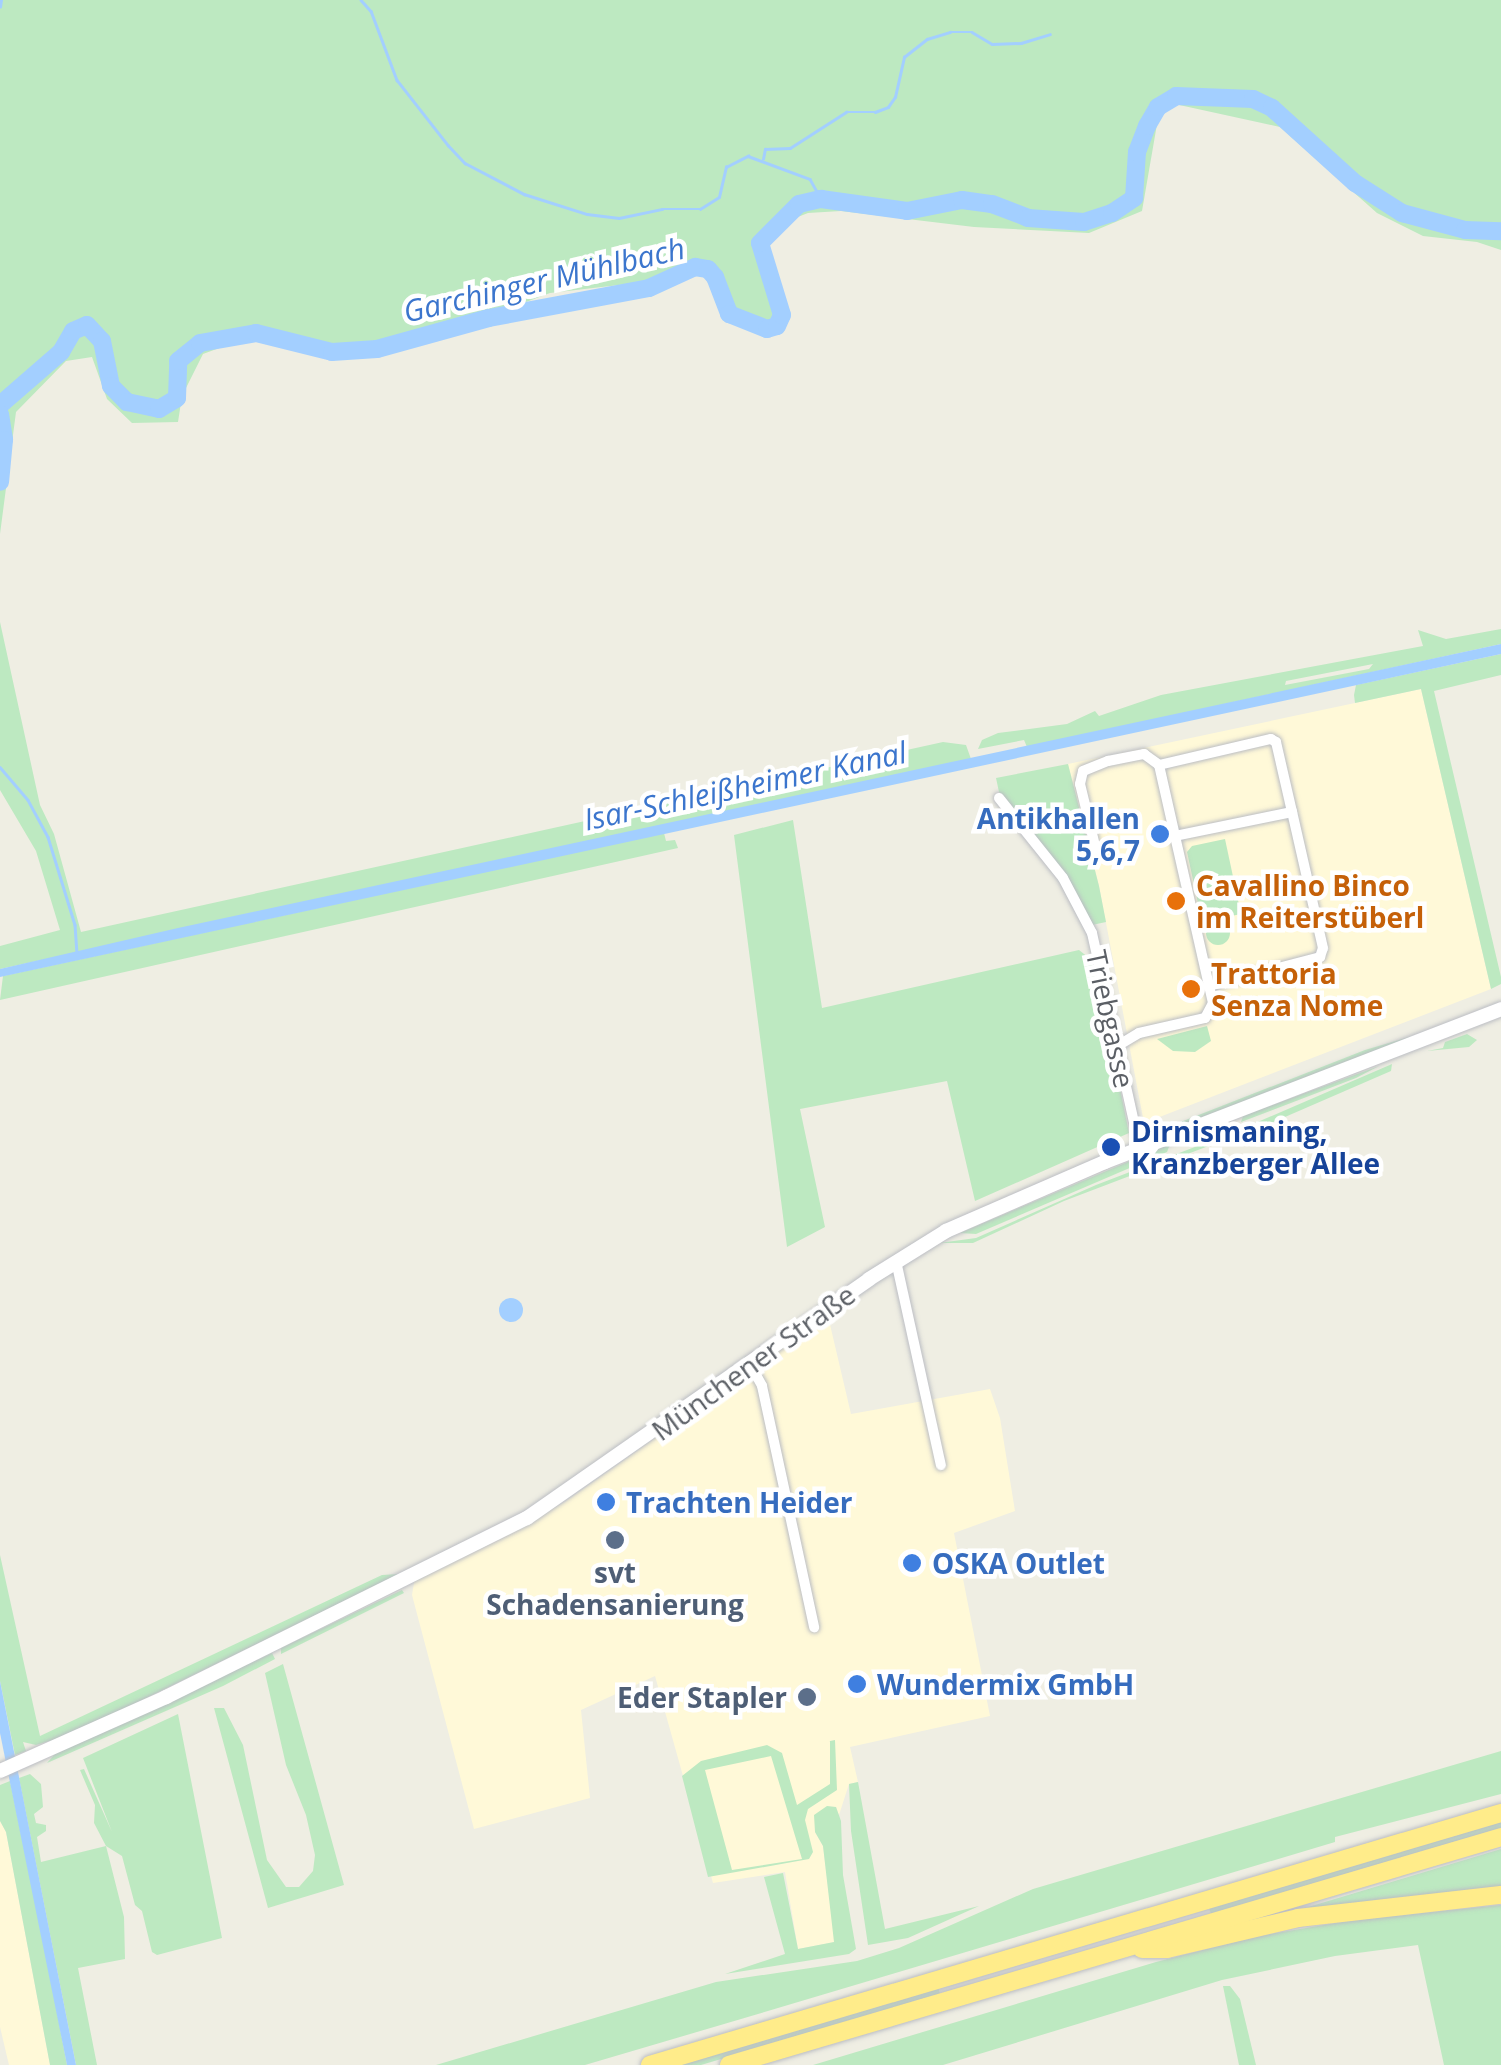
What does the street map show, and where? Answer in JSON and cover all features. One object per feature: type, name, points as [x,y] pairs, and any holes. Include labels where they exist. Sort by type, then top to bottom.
[{"type":"highway","points":[[650,2065],[1501,1813]]},
{"type":"highway","points":[[729,2065],[1501,1837]]},
{"type":"highway","points":[[1121,1948],[1167,1948],[1298,1918],[1501,1895]]},
{"type":"main road","name":"Münchener Straße","points":[[0,1771],[494,1537],[572,1490],[897,1266],[992,1209],[1501,1008]]},
{"type":"street","points":[[1159,765],[1271,739],[1276,742],[1292,812],[1322,948],[1320,957],[1209,986]]},
{"type":"street","points":[[1096,850],[1080,784],[1084,771],[1144,754],[1159,765],[1213,1004],[1205,1018],[1139,1033],[1120,1045]]},
{"type":"street","name":"Triebgasse","points":[[999,798],[1063,878],[1092,933],[1120,1045],[1140,1149]]},
{"type":"street","points":[[1175,836],[1292,812]]},
{"type":"street","points":[[897,1266],[941,1466]]},
{"type":"street","points":[[750,1364],[762,1386],[814,1627]]},
{"type":"shaded area","points":[[1421,689],[1491,989],[1144,1123],[1099,886],[1068,764]]},
{"type":"shaded area","points":[[828,1316],[851,1414],[990,1389],[1000,1418],[1015,1511],[954,1533],[990,1716],[850,1747],[858,1782],[849,1784],[839,1815],[836,1807],[815,1832],[823,1846],[835,1942],[798,1949],[785,1872],[713,1883],[655,1676],[581,1710],[590,1798],[474,1829],[412,1595],[416,1570],[490,1544],[565,1502]]},
{"type":"shaded area","points":[[0,1821],[6,1832],[50,2065],[9,2065],[0,2027]]},
{"type":"green space","points":[[0,0],[1501,0],[1501,250],[1477,242],[1423,236],[1377,213],[1280,127],[1161,101],[1142,211],[1089,233],[974,227],[841,211],[808,213],[762,231],[754,244],[776,305],[776,316],[762,325],[738,315],[727,305],[715,267],[698,260],[645,282],[550,293],[420,342],[332,353],[260,333],[203,354],[182,396],[178,422],[132,423],[107,399],[92,357],[66,361],[16,412],[0,534]]},
{"type":"green space","points":[[0,622],[40,805],[54,834],[81,932],[943,742],[966,745],[971,759],[0,969],[0,946],[60,930],[36,851],[0,790]]},
{"type":"green space","points":[[1501,629],[1501,644],[1027,747],[1024,740],[978,749],[982,740],[998,733],[1067,724],[1095,711],[1099,716],[1161,695],[1423,646],[1418,630],[1446,639]],"holes":[[[1373,664],[1369,669],[1285,685],[1286,681]]]},
{"type":"green space","points":[[1501,654],[1501,675],[1434,691],[1501,977],[1501,984],[1491,989],[1421,689],[1355,703],[1354,695],[1356,685]]},
{"type":"green space","points":[[1068,764],[1106,922],[1092,925],[1065,875],[999,792],[996,778]]},
{"type":"green space","points":[[793,820],[822,1008],[1079,950],[1089,958],[1100,988],[1129,1133],[975,1201],[947,1081],[800,1109],[825,1227],[787,1247],[734,835]]},
{"type":"green space","points":[[664,833],[666,841],[675,840],[678,848],[0,1000],[3,976]]},
{"type":"green space","points":[[1225,839],[1241,914],[1202,922],[1187,852],[1192,846]]},
{"type":"green space","points":[[1218,921],[1227,924],[1227,942],[1218,945],[1209,942],[1206,933],[1209,924]]},
{"type":"green space","points":[[1207,1026],[1211,1041],[1195,1052],[1173,1051],[1157,1039]]},
{"type":"green space","points":[[1467,1034],[1477,1040],[1469,1047],[1427,1051],[1443,1048],[1445,1042]]},
{"type":"green space","points":[[1416,1035],[1170,1131],[1168,1127],[1365,1050]]},
{"type":"green space","points":[[1392,1064],[1391,1071],[1248,1133],[1246,1127]]},
{"type":"green space","points":[[1379,1066],[1356,1078],[1241,1122],[1243,1116]]},
{"type":"green space","points":[[1239,1130],[1240,1134],[1064,1201],[973,1243],[939,1243],[976,1238],[1096,1185]]},
{"type":"green space","points":[[1170,1144],[1167,1152],[976,1234],[960,1233]]},
{"type":"green space","points":[[0,1555],[40,1736],[382,1575],[399,1574],[73,1734],[36,1745],[23,1742],[26,1751],[15,1755],[0,1681]]},
{"type":"green space","points":[[402,1590],[404,1593],[281,1654],[281,1648]]},
{"type":"green space","points":[[272,1653],[275,1659],[223,1686],[47,1763],[55,1754]]},
{"type":"green space","points":[[283,1664],[344,1885],[268,1908],[214,1708],[224,1708],[243,1745],[267,1860],[286,1887],[299,1887],[313,1871],[315,1855],[306,1815],[286,1765],[265,1673]]},
{"type":"green space","points":[[178,1714],[222,1938],[157,1955],[152,1952],[142,1911],[135,1905],[122,1856],[106,1846],[94,1823],[95,1805],[80,1770],[84,1769],[112,1832],[83,1758]]},
{"type":"green space","points":[[835,1740],[837,1790],[808,1809],[805,1820],[813,1852],[809,1859],[708,1877],[682,1776],[701,1761],[767,1745],[782,1753],[797,1805],[830,1784],[830,1741]],"holes":[[[771,1756],[802,1859],[732,1870],[705,1770]]]},
{"type":"green space","points":[[1501,1751],[1501,1794],[1335,1837],[1335,1842],[758,2014],[585,2065],[436,2065],[716,1982],[857,1961],[899,1948],[1033,1889]]},
{"type":"green space","points":[[30,1774],[41,1784],[43,1807],[34,1814],[36,1823],[46,1825],[46,1831],[37,1837],[41,1862],[106,1846],[124,1917],[125,1959],[78,1968],[97,2065],[76,2065],[19,1778]]},
{"type":"green space","points":[[10,1781],[67,2065],[50,2065],[6,1832],[0,1821],[0,1785]]},
{"type":"green space","points":[[858,1782],[885,1929],[979,1906],[908,1938],[868,1945],[851,1831],[849,1784]]},
{"type":"green space","points":[[827,1806],[836,1807],[841,1821],[843,1875],[856,1949],[849,1954],[725,1974],[785,1954],[764,1877],[783,1873],[798,1949],[834,1942],[823,1846],[815,1832],[814,1815]]},
{"type":"green space","points":[[1501,1822],[1501,1828],[1211,1914],[1209,1908]]},
{"type":"green space","points":[[1501,1849],[1501,1889],[1305,1908]]},
{"type":"green space","points":[[1501,1905],[1501,2065],[1444,2065],[1418,1945],[1335,1956],[1222,1980],[943,2065],[813,2065],[1156,1962],[1258,1936],[1354,1920]]},
{"type":"green space","points":[[1223,1986],[1230,1986],[1240,1999],[1256,2065],[1239,2065]]},
{"type":"green space","points":[[938,1987],[940,1994],[701,2065],[678,2065]]},
{"type":"water","points":[[1501,644],[1501,654],[0,977],[0,969],[178,928]]},
{"type":"water","points":[[511,1298],[520,1301],[520,1319],[511,1322],[502,1319],[499,1310],[502,1301]]},
{"type":"water","points":[[0,1681],[76,2065],[67,2065],[0,1733]]},
{"type":"waterway","points":[[0,7],[1,0]]},
{"type":"waterway","points":[[361,0],[371,11],[397,80],[448,145],[465,163],[524,194],[587,214],[619,218],[662,209],[700,209],[719,197],[726,167],[748,156],[810,179],[821,199]]},
{"type":"waterway","points":[[763,159],[765,149],[790,148],[846,112],[875,112],[888,107],[895,97],[904,57],[927,39],[950,32],[972,32],[992,44],[1021,43],[1050,34]]},
{"type":"waterway","name":"Garchinger Mühlbach","points":[[0,405],[61,352],[73,331],[87,325],[102,341],[111,386],[127,402],[159,409],[177,398],[178,361],[200,343],[256,333],[332,352],[377,349],[489,318],[649,288],[695,267],[708,269],[715,277],[729,314],[767,329],[777,326],[782,315],[760,243],[799,204],[821,199],[907,211],[962,200],[992,204],[1028,218],[1084,222],[1112,213],[1134,198],[1137,152],[1147,126],[1158,107],[1176,96],[1253,99],[1272,108],[1355,183],[1402,213],[1465,230],[1501,231]]},
{"type":"waterway","name":"Garchinger Mühlbach","points":[[0,414],[4,440],[0,482]]},
{"type":"waterway","points":[[0,767],[28,800],[48,837],[75,925],[77,952]]},
{"type":"place","name":"Antikhallen 5,6,7","points":[[1160,834]]},
{"type":"place","name":"Cavallino Binco im Reiterstüberl","points":[[1176,901]]},
{"type":"place","name":"Trattoria Senza Nome","points":[[1191,989]]},
{"type":"place","name":"Dirnismaning, Kranzberger Allee","points":[[1111,1147]]},
{"type":"place","name":"Trachten Heider","points":[[606,1502]]},
{"type":"place","name":"svt Schadensanierung","points":[[615,1540]]},
{"type":"place","name":"OSKA Outlet","points":[[912,1563]]},
{"type":"place","name":"Wundermix GmbH","points":[[857,1684]]},
{"type":"place","name":"Eder Stapler","points":[[807,1697]]},
{"type":"water label","name":"Isar-Schleißheimer Kanal","points":[[745,786]]}]
